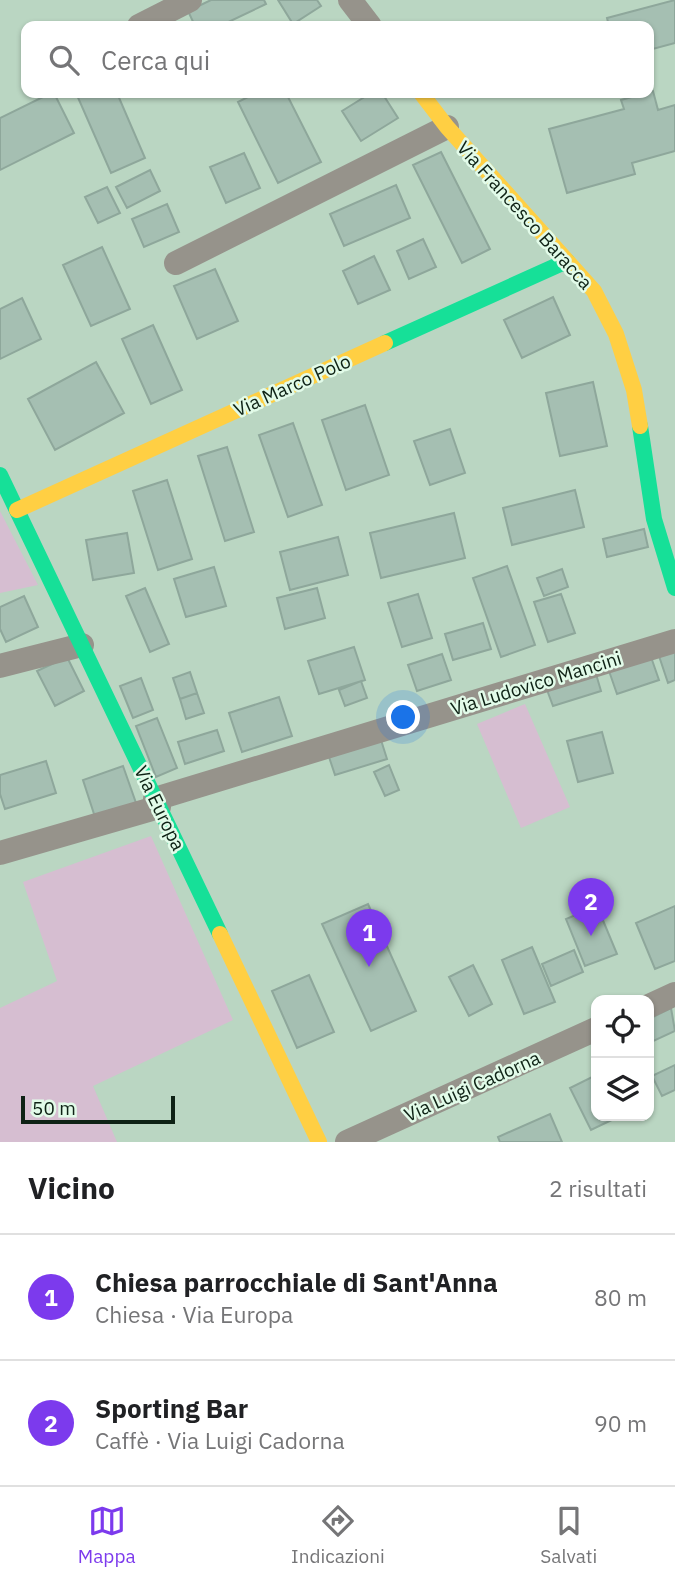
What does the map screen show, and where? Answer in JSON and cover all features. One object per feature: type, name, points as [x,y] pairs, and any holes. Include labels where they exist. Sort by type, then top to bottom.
[{"type":"street","points":[[149,21],[190,0]]},
{"type":"street","points":[[350,0],[366,21]]},
{"type":"street","name":"Via Francesco Baracca","points":[[425,98],[447,127],[594,291],[616,334],[634,390],[654,519],[675,588]]},
{"type":"street","points":[[176,263],[447,127]]},
{"type":"street","name":"Via Marco Polo","points":[[17,510],[566,261]]},
{"type":"street","name":"Via Europa","points":[[0,475],[319,1142]]},
{"type":"street","name":"Via Ludovico Mancini","points":[[0,853],[675,641]]},
{"type":"street","points":[[0,666],[82,645]]},
{"type":"street","points":[[654,1004],[675,994]]},
{"type":"street","name":"Via Luigi Cadorna","points":[[347,1142],[591,1031]]},
{"type":"shaded area","points":[[0,511],[38,585],[0,593]]},
{"type":"shaded area","points":[[525,704],[570,807],[521,828],[477,724]]},
{"type":"shaded area","points":[[151,836],[233,1020],[93,1086],[117,1142],[0,1142],[0,1008],[57,981],[23,882]]},
{"type":"building","points":[[211,0],[264,0],[266,4],[230,21],[193,21],[188,11]]},
{"type":"building","points":[[278,0],[317,0],[321,6],[298,21],[291,21]]},
{"type":"building","points":[[675,0],[675,43],[654,49],[654,21],[608,21],[607,18]]},
{"type":"building","points":[[654,95],[658,110],[675,105],[675,151],[632,163],[635,174],[567,193],[549,129],[624,109],[621,100],[654,98]]},
{"type":"building","points":[[41,98],[56,98],[74,133],[0,170],[0,118]]},
{"type":"building","points":[[78,98],[119,98],[145,158],[111,173]]},
{"type":"building","points":[[246,98],[289,98],[321,162],[278,183],[238,102]]},
{"type":"building","points":[[363,98],[385,98],[398,118],[361,141],[342,111]]},
{"type":"building","points":[[441,152],[490,249],[462,263],[413,165]]},
{"type":"building","points":[[244,153],[260,188],[226,203],[210,167]]},
{"type":"building","points":[[150,170],[160,191],[127,208],[116,187]]},
{"type":"building","points":[[396,185],[410,218],[344,246],[330,214]]},
{"type":"building","points":[[107,187],[120,213],[98,223],[85,197]]},
{"type":"building","points":[[167,204],[179,232],[144,247],[132,219]]},
{"type":"building","points":[[423,239],[436,267],[409,279],[397,251]]},
{"type":"building","points":[[102,247],[130,309],[91,326],[63,265]]},
{"type":"building","points":[[374,256],[390,290],[358,304],[343,271]]},
{"type":"building","points":[[215,269],[238,321],[197,339],[174,286]]},
{"type":"building","points":[[553,297],[570,335],[522,358],[504,320]]},
{"type":"building","points":[[22,298],[41,339],[0,359],[0,309]]},
{"type":"building","points":[[153,325],[182,390],[151,404],[122,339]]},
{"type":"building","points":[[96,362],[124,413],[55,450],[28,399]]},
{"type":"building","points":[[593,382],[607,446],[560,456],[546,393]]},
{"type":"building","points":[[365,405],[389,475],[346,490],[322,420]]},
{"type":"building","points":[[293,423],[322,505],[288,517],[259,435]]},
{"type":"building","points":[[450,429],[465,473],[430,485],[414,441]]},
{"type":"building","points":[[227,447],[254,532],[225,541],[198,456]]},
{"type":"building","points":[[167,480],[192,559],[158,570],[133,491]]},
{"type":"building","points":[[575,490],[584,527],[512,545],[503,508]]},
{"type":"building","points":[[454,513],[465,558],[381,578],[370,533]]},
{"type":"building","points":[[644,529],[648,547],[607,557],[603,539]]},
{"type":"building","points":[[127,533],[134,573],[93,580],[86,540]]},
{"type":"building","points":[[338,537],[348,575],[290,590],[280,552]]},
{"type":"building","points":[[507,566],[535,645],[501,657],[473,578]]},
{"type":"building","points":[[214,567],[226,606],[186,617],[174,579]]},
{"type":"building","points":[[562,569],[568,587],[544,596],[537,578]]},
{"type":"building","points":[[145,588],[169,644],[150,652],[126,596]]},
{"type":"building","points":[[317,588],[325,618],[285,629],[277,598]]},
{"type":"building","points":[[418,594],[432,638],[402,647],[388,603]]},
{"type":"building","points":[[561,594],[575,633],[548,642],[534,602]]},
{"type":"building","points":[[24,596],[38,627],[6,642],[0,629],[0,607]]},
{"type":"building","points":[[483,623],[491,649],[453,660],[445,634]]},
{"type":"building","points":[[354,647],[365,680],[319,694],[308,661]]},
{"type":"building","points":[[675,651],[675,680],[668,683],[659,656]]},
{"type":"building","points":[[442,654],[451,680],[417,691],[408,665]]},
{"type":"building","points":[[67,657],[84,691],[55,706],[37,671]]},
{"type":"building","points":[[651,657],[659,680],[617,694],[609,671]]},
{"type":"building","points":[[190,672],[197,693],[180,699],[173,678]]},
{"type":"building","points":[[596,674],[601,691],[553,706],[547,690]]},
{"type":"building","points":[[141,678],[153,710],[133,718],[120,686]]},
{"type":"building","points":[[361,681],[367,698],[345,706],[339,690]]},
{"type":"building","points":[[197,693],[204,713],[186,719],[180,699]]},
{"type":"building","points":[[279,697],[292,736],[242,752],[229,713]]},
{"type":"building","points":[[157,718],[177,768],[156,777],[136,726]]},
{"type":"building","points":[[217,730],[224,751],[185,764],[178,742]]},
{"type":"building","points":[[602,732],[613,773],[578,782],[567,741]]},
{"type":"building","points":[[381,740],[387,759],[335,775],[329,757]]},
{"type":"building","points":[[46,761],[56,793],[5,809],[0,794],[0,775]]},
{"type":"building","points":[[389,765],[399,790],[385,796],[374,772]]},
{"type":"building","points":[[123,766],[136,803],[95,817],[83,780]]},
{"type":"building","points":[[368,904],[416,1011],[371,1031],[322,924]]},
{"type":"building","points":[[597,906],[617,954],[585,966],[566,919]]},
{"type":"building","points":[[675,906],[675,961],[655,969],[636,923]]},
{"type":"building","points":[[532,947],[555,1002],[524,1014],[502,960]]},
{"type":"building","points":[[574,950],[583,972],[551,986],[542,964]]},
{"type":"building","points":[[473,965],[492,1004],[469,1016],[449,977]]},
{"type":"building","points":[[309,975],[334,1032],[297,1048],[272,991]]},
{"type":"building","points":[[671,1008],[675,1031],[654,1041],[654,1016]]},
{"type":"building","points":[[675,1065],[675,1090],[662,1096],[654,1075]]},
{"type":"building","points":[[591,1078],[591,1121],[610,1121],[591,1130],[570,1088]]},
{"type":"building","points":[[550,1114],[562,1142],[500,1142],[498,1137]]},
{"type":"traffic: fast","points":[[385,343],[567,261]]},
{"type":"traffic: fast","points":[[640,426],[654,519],[675,588]]},
{"type":"traffic: fast","points":[[0,475],[220,934]]},
{"type":"traffic: slow","points":[[425,98],[447,127],[594,291],[616,334],[634,390],[640,426]]},
{"type":"traffic: slow","points":[[17,510],[385,343]]},
{"type":"traffic: slow","points":[[220,934],[319,1142]]},
{"type":"place","name":"Sporting Bar","points":[[591,936]]},
{"type":"place","name":"Chiesa parrocchiale di Sant'Anna","points":[[369,967]]}]
